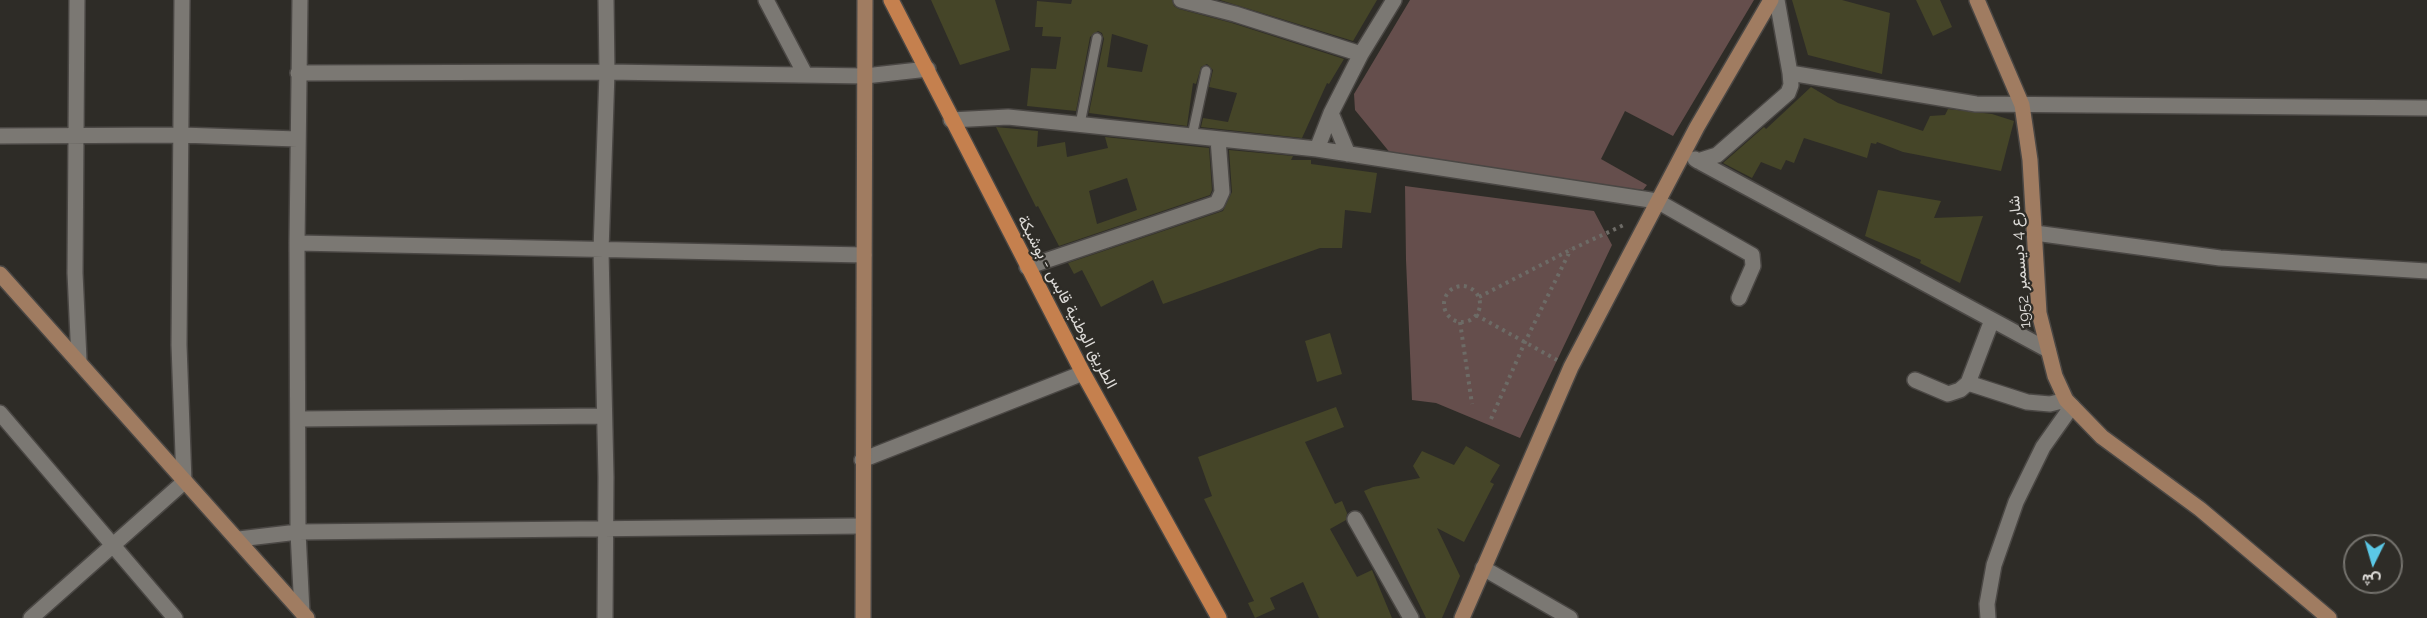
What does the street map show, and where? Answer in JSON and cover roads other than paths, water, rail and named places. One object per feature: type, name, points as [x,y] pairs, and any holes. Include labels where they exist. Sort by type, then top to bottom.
[{"type":"main road","name":"الطريق الوطنية قابس - بوشبكة","points":[[891,0],[1083,373],[1219,618]]},
{"type":"street","points":[[77,0],[75,273],[78,360]]},
{"type":"street","points":[[182,0],[179,345],[184,482]]},
{"type":"street","points":[[300,0],[297,139],[298,532],[305,615]]},
{"type":"street","points":[[605,618],[602,251],[607,72],[606,0]]},
{"type":"street","points":[[766,0],[805,74]]},
{"type":"street","points":[[862,618],[866,0]]},
{"type":"street","points":[[1181,0],[1235,14],[1361,54]]},
{"type":"street","points":[[1317,149],[1331,113],[1361,54],[1394,0]]},
{"type":"street","points":[[1462,618],[1571,367],[1654,207],[1771,0]]},
{"type":"street","points":[[1698,161],[1709,159],[1726,148],[1788,93],[1791,85],[1790,73],[1777,0]]},
{"type":"street","name":"شارع 4 ديسمبر 1952","points":[[1977,0],[2022,105],[2030,160],[2039,313],[2048,350],[2069,403],[2103,436],[2200,509],[2303,593],[2329,618]]},
{"type":"street","points":[[298,73],[607,72],[866,76],[928,69]]},
{"type":"street","points":[[1790,73],[1976,104],[2427,108]]},
{"type":"street","points":[[1331,113],[1348,154]]},
{"type":"street","points":[[951,120],[1008,117],[1317,149],[1654,207],[1752,255],[1754,266],[1739,298]]},
{"type":"street","points":[[0,136],[181,135],[297,139]]},
{"type":"street","points":[[1028,267],[1217,203],[1222,192],[1218,139]]},
{"type":"street","points":[[1684,153],[2048,350]]},
{"type":"street","points":[[2035,233],[2220,258],[2427,271]]},
{"type":"street","points":[[297,243],[864,255]]},
{"type":"street","points":[[0,274],[305,615]]},
{"type":"street","points":[[1915,380],[1948,394],[1957,392],[1968,383],[1992,320]]},
{"type":"street","points":[[862,460],[1083,373]]},
{"type":"street","points":[[1968,383],[2027,402],[2069,403]]},
{"type":"street","points":[[1988,618],[1987,604],[1994,565],[2016,502],[2043,447],[2069,403]]},
{"type":"street","points":[[0,413],[175,618]]},
{"type":"street","points":[[299,419],[604,416]]},
{"type":"street","points":[[31,618],[184,482]]},
{"type":"street","points":[[1355,519],[1412,618]]},
{"type":"street","points":[[239,539],[298,532],[862,526]]},
{"type":"street","points":[[1483,568],[1569,618]]},
{"type":"lane","points":[[1080,124],[1097,38]]},
{"type":"lane","points":[[1192,136],[1206,71]]}]
